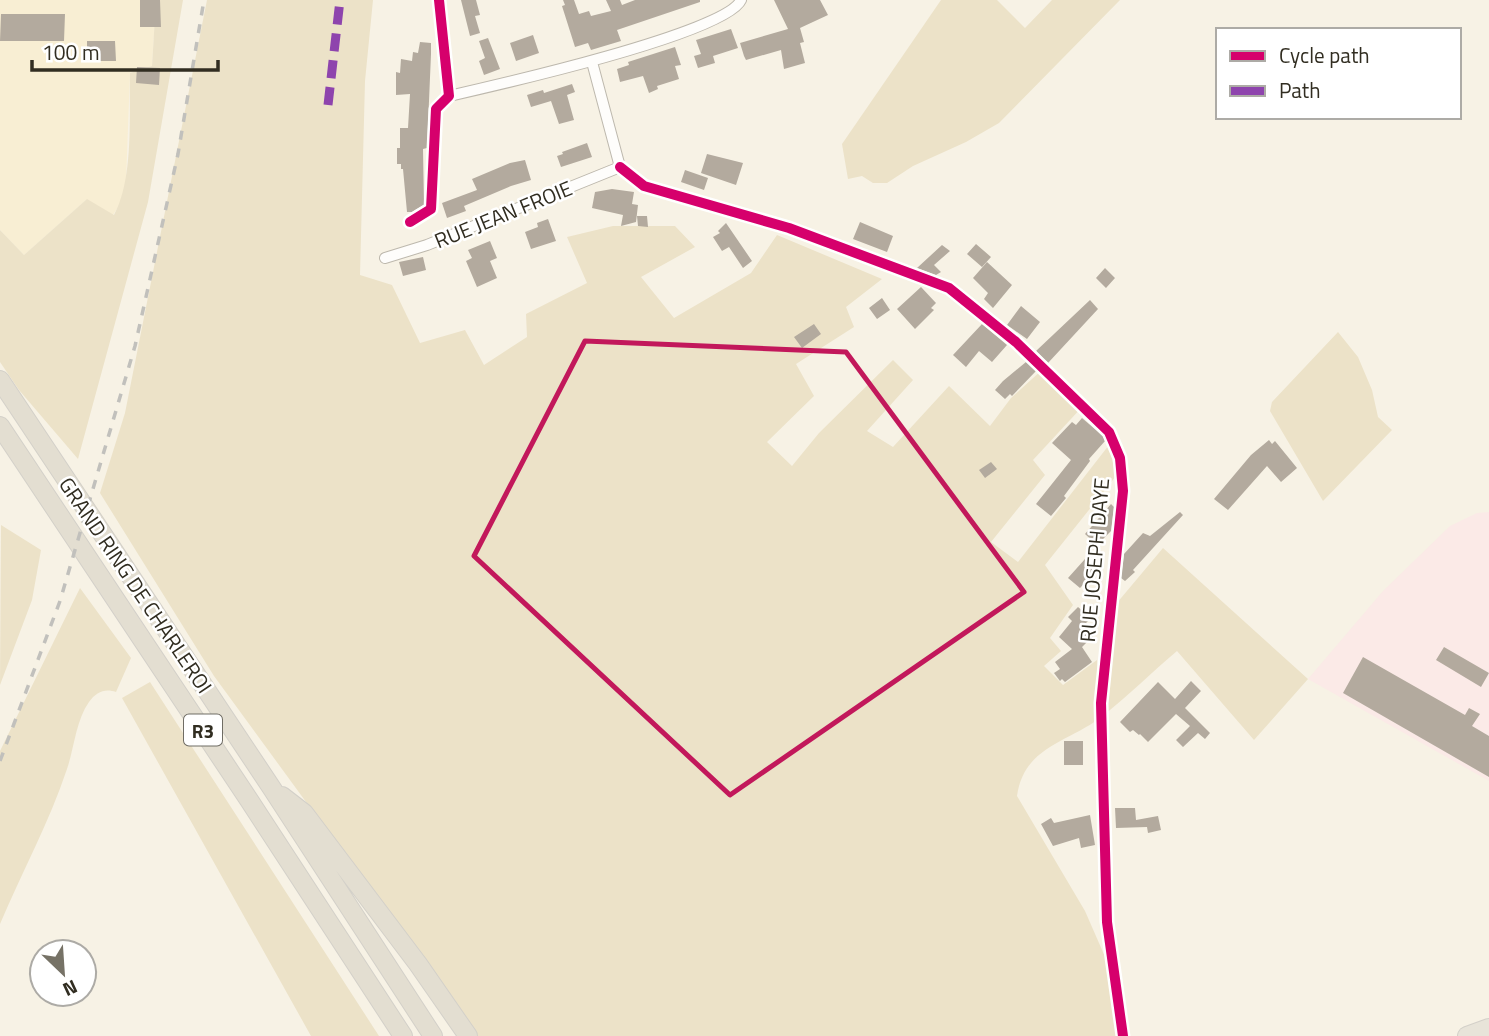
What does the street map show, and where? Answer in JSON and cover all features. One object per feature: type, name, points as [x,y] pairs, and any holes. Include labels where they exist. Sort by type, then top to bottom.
[{"type":"highway","name":"GRAND RING DE CHARLEROI","points":[[0,380],[433,1036]]},
{"type":"highway","name":"GRAND RING DE CHARLEROI","points":[[0,426],[403,1036]]},
{"type":"highway","points":[[271,788],[304,813],[418,964],[468,1036]]},
{"type":"highway","points":[[1467,1036],[1489,1028]]},
{"type":"street","points":[[439,0],[449,96]]},
{"type":"street","points":[[410,222],[431,209],[436,109],[449,96],[592,62],[725,16],[739,5],[741,0]]},
{"type":"street","points":[[592,62],[620,167]]},
{"type":"street","name":"RUE JOSEPH DAYE","points":[[620,167],[644,186],[789,228],[949,288],[1016,342],[1109,432],[1120,458],[1123,491],[1101,703],[1107,922],[1123,1036]]},
{"type":"street","name":"RUE JEAN FROIE","points":[[385,258],[427,245],[620,167]]},
{"type":"highlighted area","points":[[585,341],[846,352],[1024,592],[730,795],[474,556]]},
{"type":"shaded area","points":[[0,0],[156,0],[152,66],[130,73],[126,182],[120,204],[113,215],[86,200],[24,255],[0,230]]},
{"type":"shaded area","points":[[156,0],[183,0],[148,202],[78,459],[19,390],[0,362],[0,230],[24,255],[87,199],[114,215],[128,165],[130,73],[152,66]]},
{"type":"shaded area","points":[[207,0],[373,0],[365,81],[360,275],[392,285],[420,343],[465,330],[484,365],[527,337],[526,314],[587,283],[567,237],[613,226],[675,226],[695,247],[641,277],[674,318],[751,273],[777,235],[882,279],[846,307],[854,327],[796,364],[814,396],[767,442],[792,466],[819,433],[893,360],[913,380],[867,431],[893,447],[949,386],[990,426],[1011,398],[1043,369],[1083,406],[1033,460],[1045,475],[991,542],[1018,562],[1109,445],[1116,476],[1045,565],[1073,605],[1050,638],[1061,651],[1044,666],[1063,685],[1097,660],[1101,711],[1111,610],[1163,548],[1308,679],[1254,740],[1177,651],[1104,715],[1039,755],[1021,779],[1017,796],[1085,911],[1106,959],[1116,1036],[477,1036],[214,676],[100,493],[125,413]]},
{"type":"shaded area","points":[[941,0],[997,0],[1025,28],[1052,0],[1120,0],[999,123],[966,142],[913,166],[887,183],[873,183],[862,176],[848,179],[842,144]]},
{"type":"shaded area","points":[[1338,332],[1358,357],[1372,390],[1378,417],[1392,430],[1323,501],[1270,411],[1272,402]]},
{"type":"shaded area","points":[[1489,512],[1489,781],[1308,679],[1383,591],[1450,526],[1477,513]]},
{"type":"shaded area","points":[[1,525],[41,550],[32,600],[0,685]]},
{"type":"shaded area","points":[[80,588],[131,658],[116,692],[108,690],[98,693],[85,709],[60,789],[0,924],[0,751]]},
{"type":"shaded area","points":[[150,682],[379,1036],[311,1036],[122,698]]},
{"type":"building","points":[[140,0],[160,0],[161,27],[140,27]]},
{"type":"building","points":[[461,0],[476,0],[480,15],[475,16],[480,33],[470,36]]},
{"type":"building","points":[[563,0],[574,0],[579,14],[589,11],[591,16],[611,11],[606,0],[620,0],[622,5],[635,0],[700,2],[617,30],[621,41],[591,50],[588,43],[575,47],[562,6],[565,5]]},
{"type":"building","points":[[774,0],[820,0],[828,15],[800,28],[804,42],[800,43],[805,63],[784,69],[781,50],[746,60],[744,56],[740,43],[788,29]]},
{"type":"building","points":[[1,14],[65,14],[64,41],[0,41]]},
{"type":"building","points":[[731,29],[738,48],[713,56],[715,63],[698,68],[694,56],[701,54],[696,40]]},
{"type":"building","points":[[533,35],[539,53],[516,61],[510,43]]},
{"type":"building","points":[[488,38],[500,69],[484,75],[479,61],[485,58],[479,41]]},
{"type":"building","points":[[87,41],[115,41],[116,61],[83,61]]},
{"type":"building","points":[[420,42],[431,43],[427,148],[423,149],[424,205],[407,212],[403,169],[401,164],[397,164],[397,148],[400,148],[400,128],[408,128],[410,94],[396,95],[396,72],[400,73],[401,59],[412,61],[413,52],[418,53]]},
{"type":"building","points":[[675,47],[681,65],[675,66],[679,79],[657,86],[658,89],[649,93],[643,76],[620,82],[617,69],[629,65],[628,62]]},
{"type":"building","points":[[137,67],[160,68],[159,85],[136,83]]},
{"type":"building","points":[[572,84],[575,92],[567,95],[574,120],[559,124],[551,101],[531,107],[527,95]]},
{"type":"building","points":[[587,143],[592,157],[561,167],[557,156]]},
{"type":"building","points":[[707,154],[743,163],[736,185],[701,173]]},
{"type":"building","points":[[525,160],[531,180],[464,206],[466,211],[447,218],[442,203],[477,190],[472,179],[510,163]]},
{"type":"building","points":[[685,170],[708,178],[704,190],[681,182]]},
{"type":"building","points":[[612,189],[634,192],[632,204],[638,205],[636,222],[621,226],[623,215],[592,208],[595,192]]},
{"type":"building","points":[[637,216],[647,216],[648,227],[638,226]]},
{"type":"building","points":[[548,219],[556,241],[531,249],[525,232]]},
{"type":"building","points":[[860,222],[893,236],[887,252],[853,239]]},
{"type":"building","points":[[726,223],[752,261],[743,268],[729,247],[722,251],[713,237],[720,233],[718,231]]},
{"type":"building","points":[[490,241],[497,258],[490,261],[497,278],[477,287],[466,261],[472,258],[468,250]]},
{"type":"building","points":[[976,244],[991,257],[982,267],[967,254]]},
{"type":"building","points":[[942,245],[950,251],[934,265],[941,272],[936,275],[917,268]]},
{"type":"building","points":[[423,257],[426,270],[403,276],[399,262]]},
{"type":"building","points":[[987,262],[1012,285],[993,308],[984,299],[988,293],[973,278]]},
{"type":"building","points":[[1105,268],[1115,278],[1106,288],[1096,278]]},
{"type":"building","points":[[921,287],[936,303],[931,308],[934,310],[915,329],[897,309]]},
{"type":"building","points":[[882,298],[890,310],[877,319],[869,308]]},
{"type":"building","points":[[1090,300],[1098,309],[1048,363],[1036,351]]},
{"type":"building","points":[[1021,306],[1040,322],[1027,339],[1007,325]]},
{"type":"building","points":[[814,324],[821,334],[802,348],[794,337]]},
{"type":"building","points":[[982,324],[1007,345],[992,362],[979,351],[966,367],[953,355]]},
{"type":"building","points":[[1026,362],[1036,371],[1012,396],[1010,394],[1005,399],[995,390]]},
{"type":"building","points":[[1082,418],[1103,436],[1105,441],[1089,459],[1064,496],[1066,498],[1051,516],[1036,504],[1071,460],[1052,443],[1072,422],[1076,425]]},
{"type":"building","points":[[1269,440],[1272,444],[1275,441],[1297,468],[1281,482],[1267,466],[1228,510],[1214,499],[1251,455]]},
{"type":"building","points":[[991,462],[997,469],[985,478],[979,470]]},
{"type":"building","points":[[1111,504],[1114,507],[1111,531],[1097,545],[1085,534]]},
{"type":"building","points":[[1180,512],[1183,515],[1133,570],[1135,572],[1125,581],[1121,578],[1124,554],[1143,533],[1150,536]]},
{"type":"building","points":[[1085,559],[1097,570],[1080,588],[1068,578]]},
{"type":"building","points":[[1078,607],[1091,618],[1086,623],[1096,633],[1082,647],[1092,662],[1065,682],[1062,679],[1060,681],[1054,673],[1060,669],[1055,662],[1072,649],[1059,637],[1072,621],[1068,617]]},
{"type":"building","points":[[1444,647],[1489,673],[1481,687],[1436,660]]},
{"type":"building","points":[[1363,657],[1465,715],[1469,708],[1480,714],[1472,726],[1489,736],[1489,777],[1343,693]]},
{"type":"building","points":[[1191,681],[1201,691],[1185,708],[1210,733],[1205,739],[1198,733],[1183,747],[1176,740],[1190,726],[1176,714],[1148,742],[1133,730],[1130,732],[1120,722],[1158,682],[1175,699]]},
{"type":"building","points":[[1064,741],[1083,741],[1083,765],[1064,765]]},
{"type":"building","points":[[1115,808],[1135,808],[1136,820],[1158,816],[1161,830],[1148,833],[1147,827],[1116,828]]},
{"type":"building","points":[[1090,815],[1095,845],[1081,848],[1079,838],[1053,846],[1041,824],[1051,818],[1054,823]]},
{"type":"railway","points":[[0,761],[60,601],[135,346],[178,154],[204,0]]},
{"type":"marked path","points":[[328,105],[340,0]]},
{"type":"cycle path","points":[[410,222],[431,209],[436,109],[449,96],[439,0]]},
{"type":"cycle path","points":[[620,167],[644,186],[789,228],[949,288],[1016,342],[1109,432],[1120,458],[1123,491],[1101,703],[1107,922],[1123,1036]]}]
